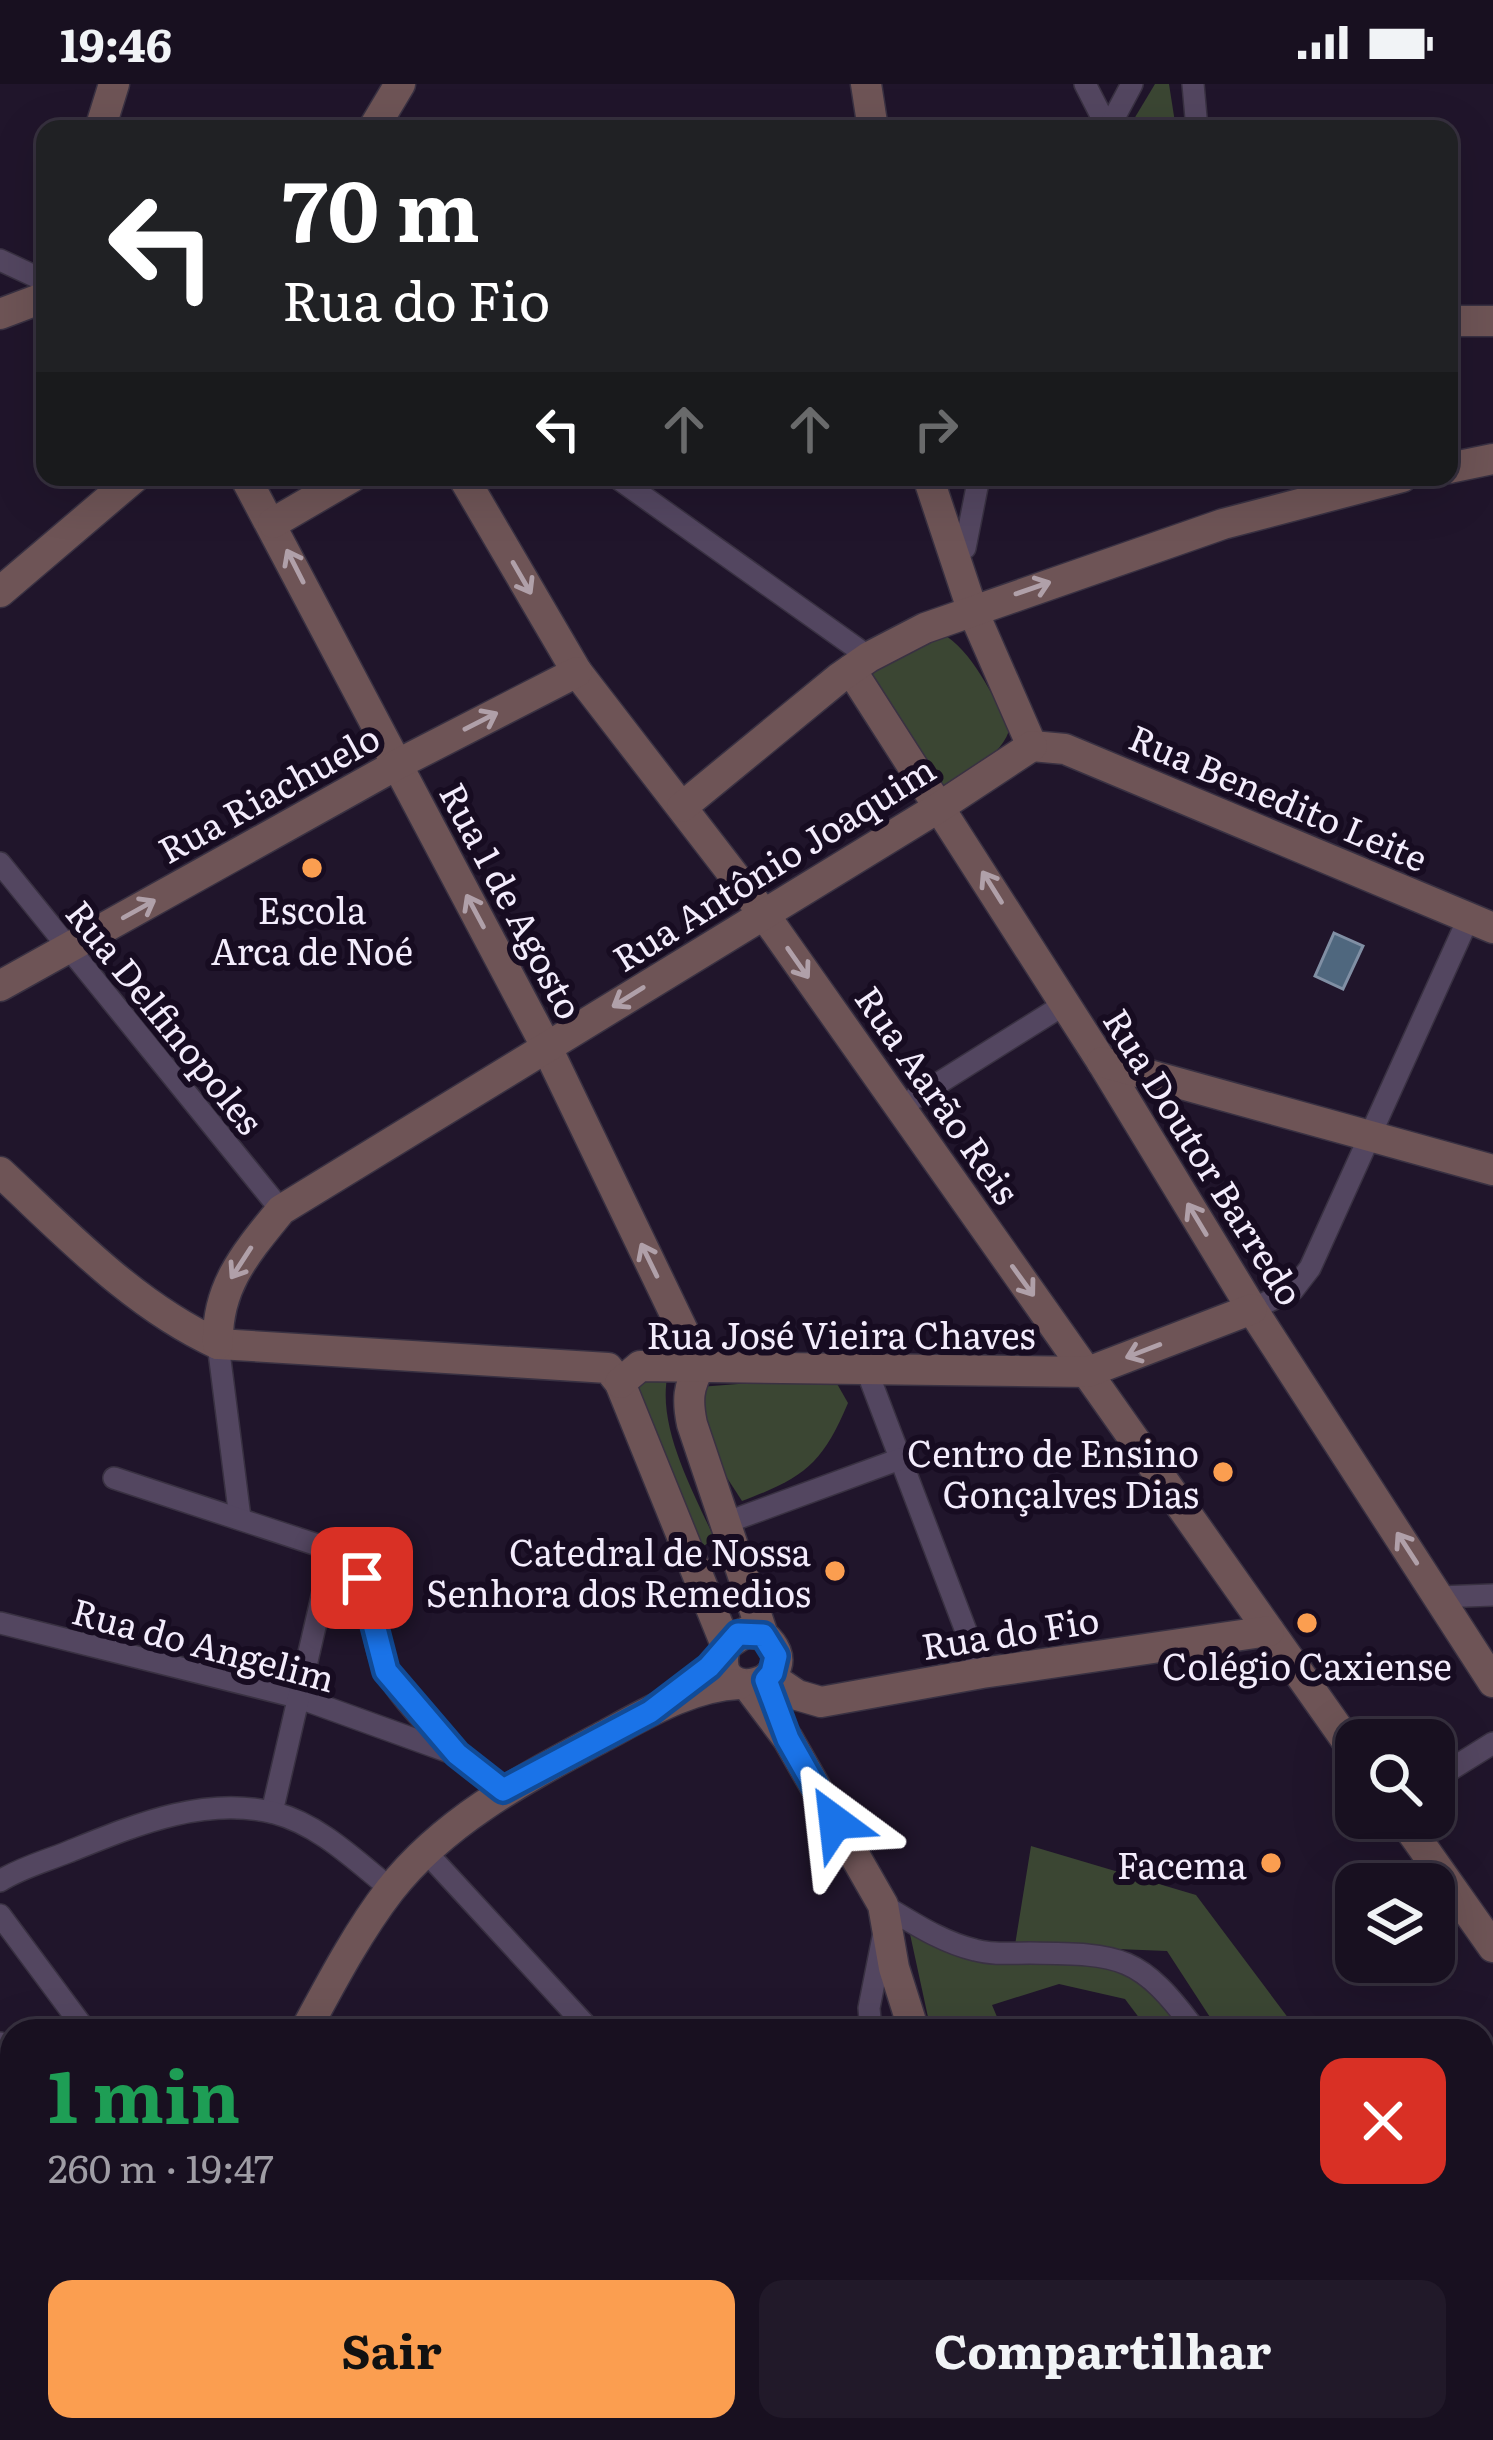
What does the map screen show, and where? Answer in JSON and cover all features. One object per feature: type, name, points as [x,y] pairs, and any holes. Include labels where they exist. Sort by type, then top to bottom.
[{"type":"main road","points":[[103,120],[114,84]]},
{"type":"main road","points":[[378,120],[400,84]]},
{"type":"main road","points":[[848,84],[863,114]]},
{"type":"main road","points":[[0,314],[36,300]]},
{"type":"main road","points":[[1458,321],[1493,321]]},
{"type":"main road","points":[[1458,465],[1493,459]]},
{"type":"main road","points":[[0,592],[124,486]]},
{"type":"main road","name":"Rua 1 de Agosto","points":[[250,486],[547,1048],[700,1366]]},
{"type":"main road","points":[[273,523],[337,486]]},
{"type":"main road","name":"Rua Aarão Reis","points":[[468,486],[577,672],[763,913],[1335,1724]]},
{"type":"main road","points":[[931,486],[972,609],[1032,746]]},
{"type":"main road","points":[[682,807],[860,663],[972,609],[1348,486]]},
{"type":"main road","name":"Rua Doutor Barredo","points":[[860,663],[941,806],[1252,1309],[1493,1682]]},
{"type":"main road","name":"Rua Riachuelo","points":[[0,986],[398,764],[577,672]]},
{"type":"main road","name":"Rua Antônio Joaquim","points":[[218,1344],[217,1317],[223,1293],[237,1264],[281,1210],[1032,746]]},
{"type":"main road","name":"Rua Benedito Leite","points":[[1032,746],[1065,749],[1481,922]]},
{"type":"main road","points":[[1102,1062],[1493,1170]]},
{"type":"main road","points":[[0,1172],[151,1306],[218,1344]]},
{"type":"main road","name":"Rua José Vieira Chaves","points":[[218,1344],[411,1358],[601,1364],[620,1383],[640,1366],[1088,1372],[1252,1309]]},
{"type":"main road","points":[[312,2019],[391,1889],[426,1852],[503,1790],[650,1712],[717,1686],[756,1682],[776,1656],[763,1635],[687,1400],[690,1382],[700,1366]]},
{"type":"main road","points":[[620,1383],[724,1649],[725,1671],[756,1682],[885,1912],[894,1968],[910,2019]]},
{"type":"main road","points":[[650,1712],[746,1631],[763,1635]]},
{"type":"main road","name":"Rua do Fio","points":[[756,1682],[821,1702],[1269,1631]]},
{"type":"main road","points":[[1417,1839],[1493,1947]]},
{"type":"street","points":[[1085,84],[1103,120]]},
{"type":"street","points":[[1113,120],[1132,84]]},
{"type":"street","points":[[1192,84],[1196,120]]},
{"type":"street","points":[[0,260],[36,277]]},
{"type":"street","points":[[628,486],[860,663]]},
{"type":"street","points":[[953,555],[965,548],[977,486]]},
{"type":"street","name":"Rua Delfinopoles","points":[[0,863],[281,1210]]},
{"type":"street","points":[[1252,1309],[1304,1280],[1369,1138],[1481,922]]},
{"type":"street","points":[[899,1108],[1065,1004]]},
{"type":"street","name":"Rua Antônio Joaquim","points":[[218,1344],[240,1518]]},
{"type":"street","points":[[867,1371],[982,1673]]},
{"type":"street","points":[[725,1523],[900,1459]]},
{"type":"street","points":[[114,1478],[333,1549],[354,1564],[362,1578],[386,1671],[457,1754],[503,1790]]},
{"type":"street","points":[[272,1812],[333,1549]]},
{"type":"street","points":[[1439,1597],[1493,1595]]},
{"type":"street","name":"Rua do Angelim","points":[[0,1623],[297,1697],[457,1754]]},
{"type":"street","points":[[1455,1767],[1493,1743]]},
{"type":"street","points":[[2,1876],[140,1823],[208,1809],[272,1812],[300,1822],[391,1889]]},
{"type":"street","points":[[426,1852],[580,2019]]},
{"type":"street","points":[[871,2019],[871,1991],[885,1912],[972,1950],[1125,1960],[1169,1994],[1187,2019]]},
{"type":"street","points":[[0,1916],[77,2019]]},
{"type":"green space","points":[[1155,84],[1169,84],[1175,120],[1133,120]]},
{"type":"green space","points":[[941,633],[972,662],[1010,726],[991,756],[936,791],[867,673]]},
{"type":"green space","points":[[668,1373],[672,1436],[714,1538],[695,1553],[625,1382]]},
{"type":"green space","points":[[836,1382],[848,1403],[829,1441],[808,1467],[781,1485],[742,1501],[711,1453],[699,1387]]},
{"type":"green space","points":[[1031,1846],[1196,1895],[1289,2019],[1211,2019],[1167,1951],[1015,1945]]},
{"type":"green space","points":[[910,1934],[1020,1956],[1114,1964],[1165,2003],[1176,2019],[1140,2019],[1125,1999],[1059,1984],[992,2005],[998,2019],[928,2019]]},
{"type":"water","points":[[1334,933],[1363,946],[1343,989],[1315,976]]},
{"type":"place","name":"Escola Arca de Noé","points":[[312,868]]},
{"type":"place","name":"Centro de Ensino Gonçalves Dias","points":[[1223,1472]]},
{"type":"place","name":"Catedral de Nossa Senhora dos Remedios","points":[[835,1571]]},
{"type":"place","name":"Colégio Caxiense","points":[[1307,1623]]},
{"type":"place","name":"Facema","points":[[1271,1863]]},
{"type":"route","points":[[362,1578],[386,1671],[457,1754],[503,1790],[650,1712],[709,1667],[731,1638],[746,1631],[763,1635],[776,1656],[766,1680],[788,1739],[835,1822]]}]
